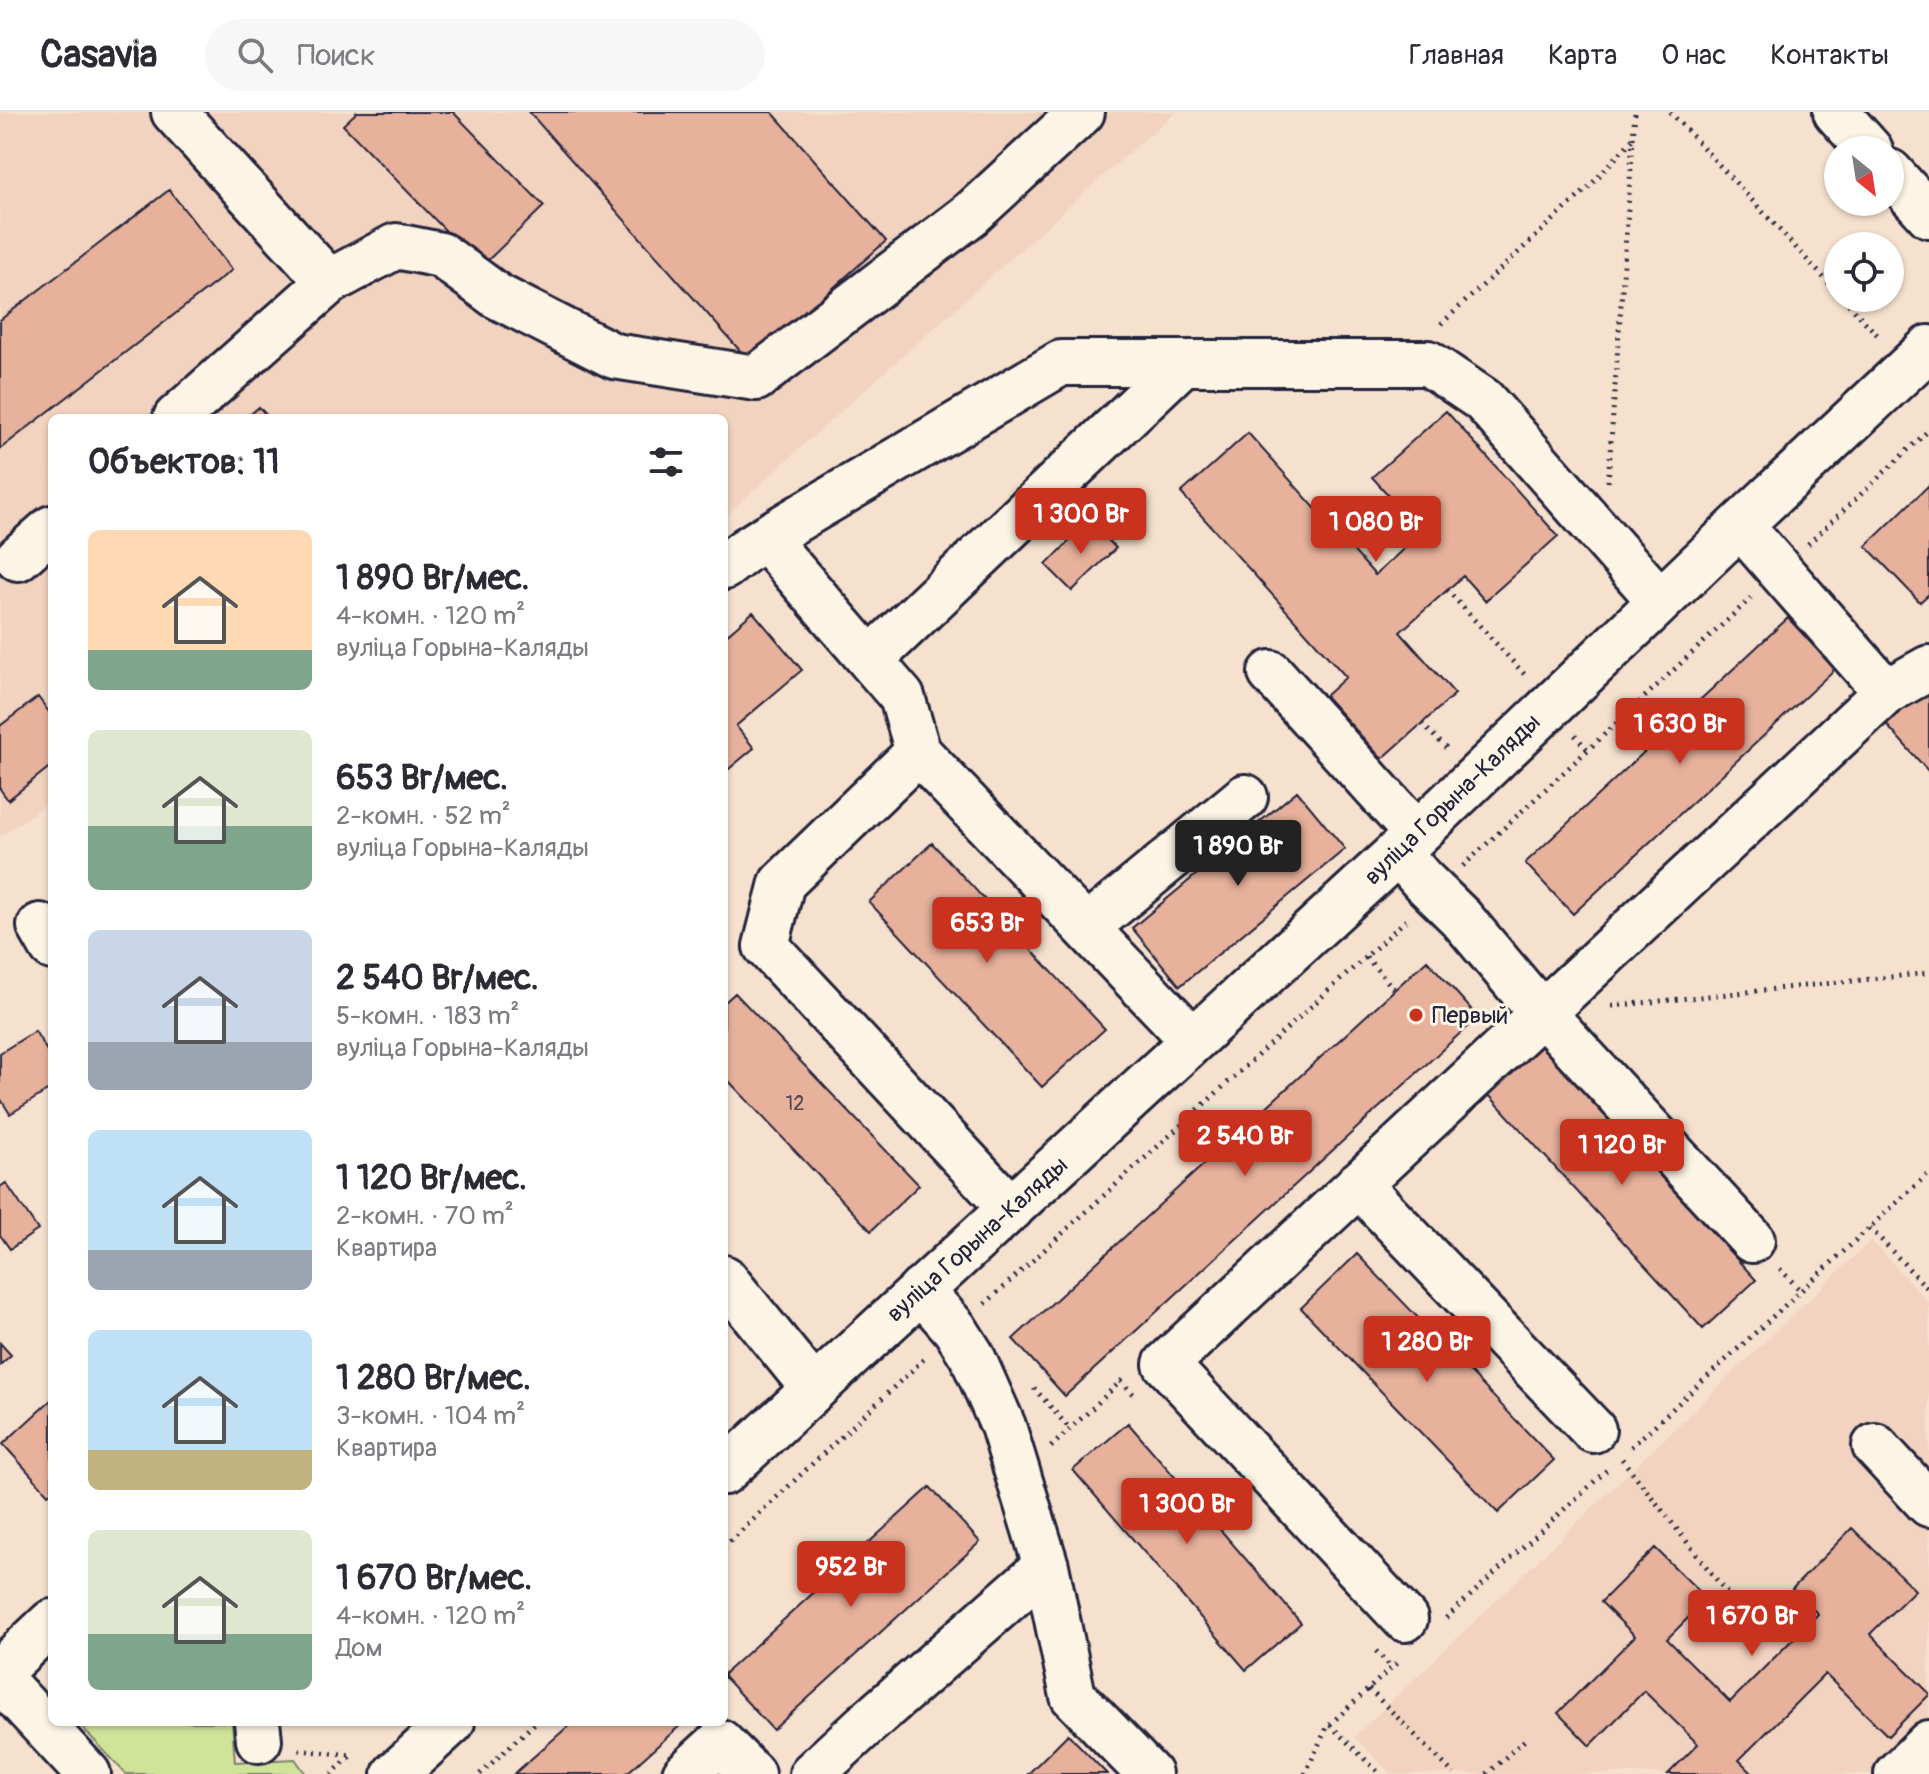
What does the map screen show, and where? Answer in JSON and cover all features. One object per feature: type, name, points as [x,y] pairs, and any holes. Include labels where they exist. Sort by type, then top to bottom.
[{"type":"street","points":[[174,112],[329,282]]},
{"type":"street","points":[[180,414],[329,282],[396,246],[441,255],[497,296],[614,356],[756,378],[971,214],[1082,112]]},
{"type":"street","points":[[1836,112],[1857,136]]},
{"type":"street","points":[[1904,187],[1929,215]]},
{"type":"street","name":"вуліца Горына-Каляды","points":[[728,1468],[1407,842],[1929,348]]},
{"type":"street","points":[[728,564],[765,538],[1061,363],[1428,363],[1483,400],[1660,601]]},
{"type":"street","points":[[870,660],[1183,363]]},
{"type":"street","points":[[1740,525],[1886,692]]},
{"type":"street","points":[[18,558],[48,532]]},
{"type":"street","points":[[765,538],[902,697],[918,752],[1193,1040]]},
{"type":"street","points":[[1405,1619],[1166,1364],[1886,692],[1929,668]]},
{"type":"street","points":[[1271,673],[1407,842],[1435,892],[1752,1240]]},
{"type":"street","points":[[918,752],[782,883],[766,946],[1011,1209]]},
{"type":"street","points":[[1086,928],[1245,797]]},
{"type":"street","points":[[1358,1184],[1606,1444]]},
{"type":"street","points":[[728,1283],[814,1389]]},
{"type":"street","points":[[921,1290],[955,1329],[972,1356],[1003,1426],[1046,1566],[1073,1696],[1149,1774]]},
{"type":"street","points":[[1875,1446],[1929,1504]]},
{"type":"street","points":[[828,1769],[1046,1566]]},
{"type":"street","points":[[0,1671],[48,1626]]},
{"type":"street","points":[[0,1679],[88,1774]]},
{"type":"street","points":[[395,1774],[448,1726]]},
{"type":"street","points":[[685,1774],[720,1742],[752,1774]]},
{"type":"street","points":[[1897,1774],[1929,1743]]},
{"type":"path","points":[[1604,538],[1635,112]]},
{"type":"path","points":[[1670,112],[1824,278]]},
{"type":"path","points":[[1398,364],[1588,188],[1633,139]]},
{"type":"path","points":[[1856,312],[1884,343]]},
{"type":"path","points":[[728,1543],[955,1329],[1366,957],[1929,430]]},
{"type":"path","points":[[1447,590],[1525,676]]},
{"type":"path","points":[[1422,724],[1447,750]]},
{"type":"path","points":[[1366,957],[1394,989]]},
{"type":"path","points":[[1608,1006],[1929,973]]},
{"type":"path","points":[[1870,1228],[1929,1290]]},
{"type":"path","points":[[1018,1478],[1121,1381],[1143,1404]]},
{"type":"path","points":[[1606,1444],[1752,1625]]},
{"type":"path","points":[[1371,1645],[1392,1668]]},
{"type":"path","points":[[1369,1689],[1454,1774]]},
{"type":"path","points":[[1330,1725],[1380,1774]]},
{"type":"path","points":[[480,1774],[532,1726]]},
{"type":"path","points":[[258,1731],[284,1749],[352,1755],[331,1774]]},
{"type":"path","points":[[1487,1774],[1528,1737]]},
{"type":"shaded area","points":[[0,112],[1176,112],[728,513],[728,414],[48,414],[48,803],[0,837]]},
{"type":"shaded area","points":[[1871,1240],[1929,1303],[1929,1774],[1391,1774],[1354,1737]]},
{"type":"green space","points":[[81,1726],[232,1726],[235,1762],[295,1759],[306,1774],[126,1774]]},
{"type":"building","points":[[357,112],[453,112],[544,206],[481,267],[343,125]]},
{"type":"building","points":[[529,112],[772,112],[886,241],[750,362]]},
{"type":"building","points":[[169,190],[232,270],[0,449],[0,320]]},
{"type":"building","points":[[259,407],[265,414],[251,414]]},
{"type":"building","points":[[1446,411],[1558,536],[1485,601],[1463,576],[1400,632],[1455,694],[1382,759],[1325,696],[1346,677],[1181,493],[1248,433],[1375,575],[1422,532],[1372,477]]},
{"type":"building","points":[[1929,485],[1929,594],[1920,602],[1866,546]]},
{"type":"building","points":[[1089,521],[1116,548],[1072,591],[1046,565]]},
{"type":"building","points":[[753,612],[802,670],[736,726],[754,748],[728,770],[728,634]]},
{"type":"building","points":[[1788,618],[1835,669],[1573,914],[1525,863]]},
{"type":"building","points":[[1929,681],[1929,772],[1884,722]]},
{"type":"building","points":[[38,697],[48,711],[48,768],[8,800],[0,789],[0,726]]},
{"type":"building","points":[[1297,791],[1345,849],[1180,986],[1132,928]]},
{"type":"building","points":[[932,843],[1105,1029],[1042,1087],[869,902]]},
{"type":"building","points":[[1427,960],[1478,1017],[1065,1396],[1013,1339]]},
{"type":"building","points":[[735,993],[919,1185],[871,1231],[728,1080],[728,999]]},
{"type":"building","points":[[35,1031],[48,1052],[48,1090],[10,1114],[0,1098],[0,1053]]},
{"type":"building","points":[[1541,1045],[1756,1280],[1703,1329],[1488,1094]]},
{"type":"building","points":[[6,1183],[38,1230],[10,1249],[0,1235],[0,1187]]},
{"type":"building","points":[[1357,1254],[1554,1460],[1498,1513],[1301,1308]]},
{"type":"building","points":[[0,1343],[11,1355],[0,1365]]},
{"type":"building","points":[[48,1403],[48,1494],[3,1444]]},
{"type":"building","points":[[1128,1423],[1301,1623],[1246,1670],[1073,1470]]},
{"type":"building","points":[[930,1487],[980,1542],[773,1730],[728,1681],[728,1670]]},
{"type":"building","points":[[1852,1528],[1915,1590],[1870,1634],[1929,1693],[1888,1736],[1825,1674],[1739,1760],[1753,1774],[1668,1774],[1698,1744],[1644,1691],[1590,1746],[1558,1713],[1635,1636],[1601,1602],[1655,1548],[1707,1599],[1667,1639],[1730,1702],[1818,1614],[1792,1589]]},
{"type":"building","points":[[568,1726],[680,1726],[626,1774],[514,1774]]},
{"type":"building","points":[[1068,1734],[1107,1774],[1028,1774]]},
{"type":"place","name":"Первый","points":[[1416,1015]]}]
